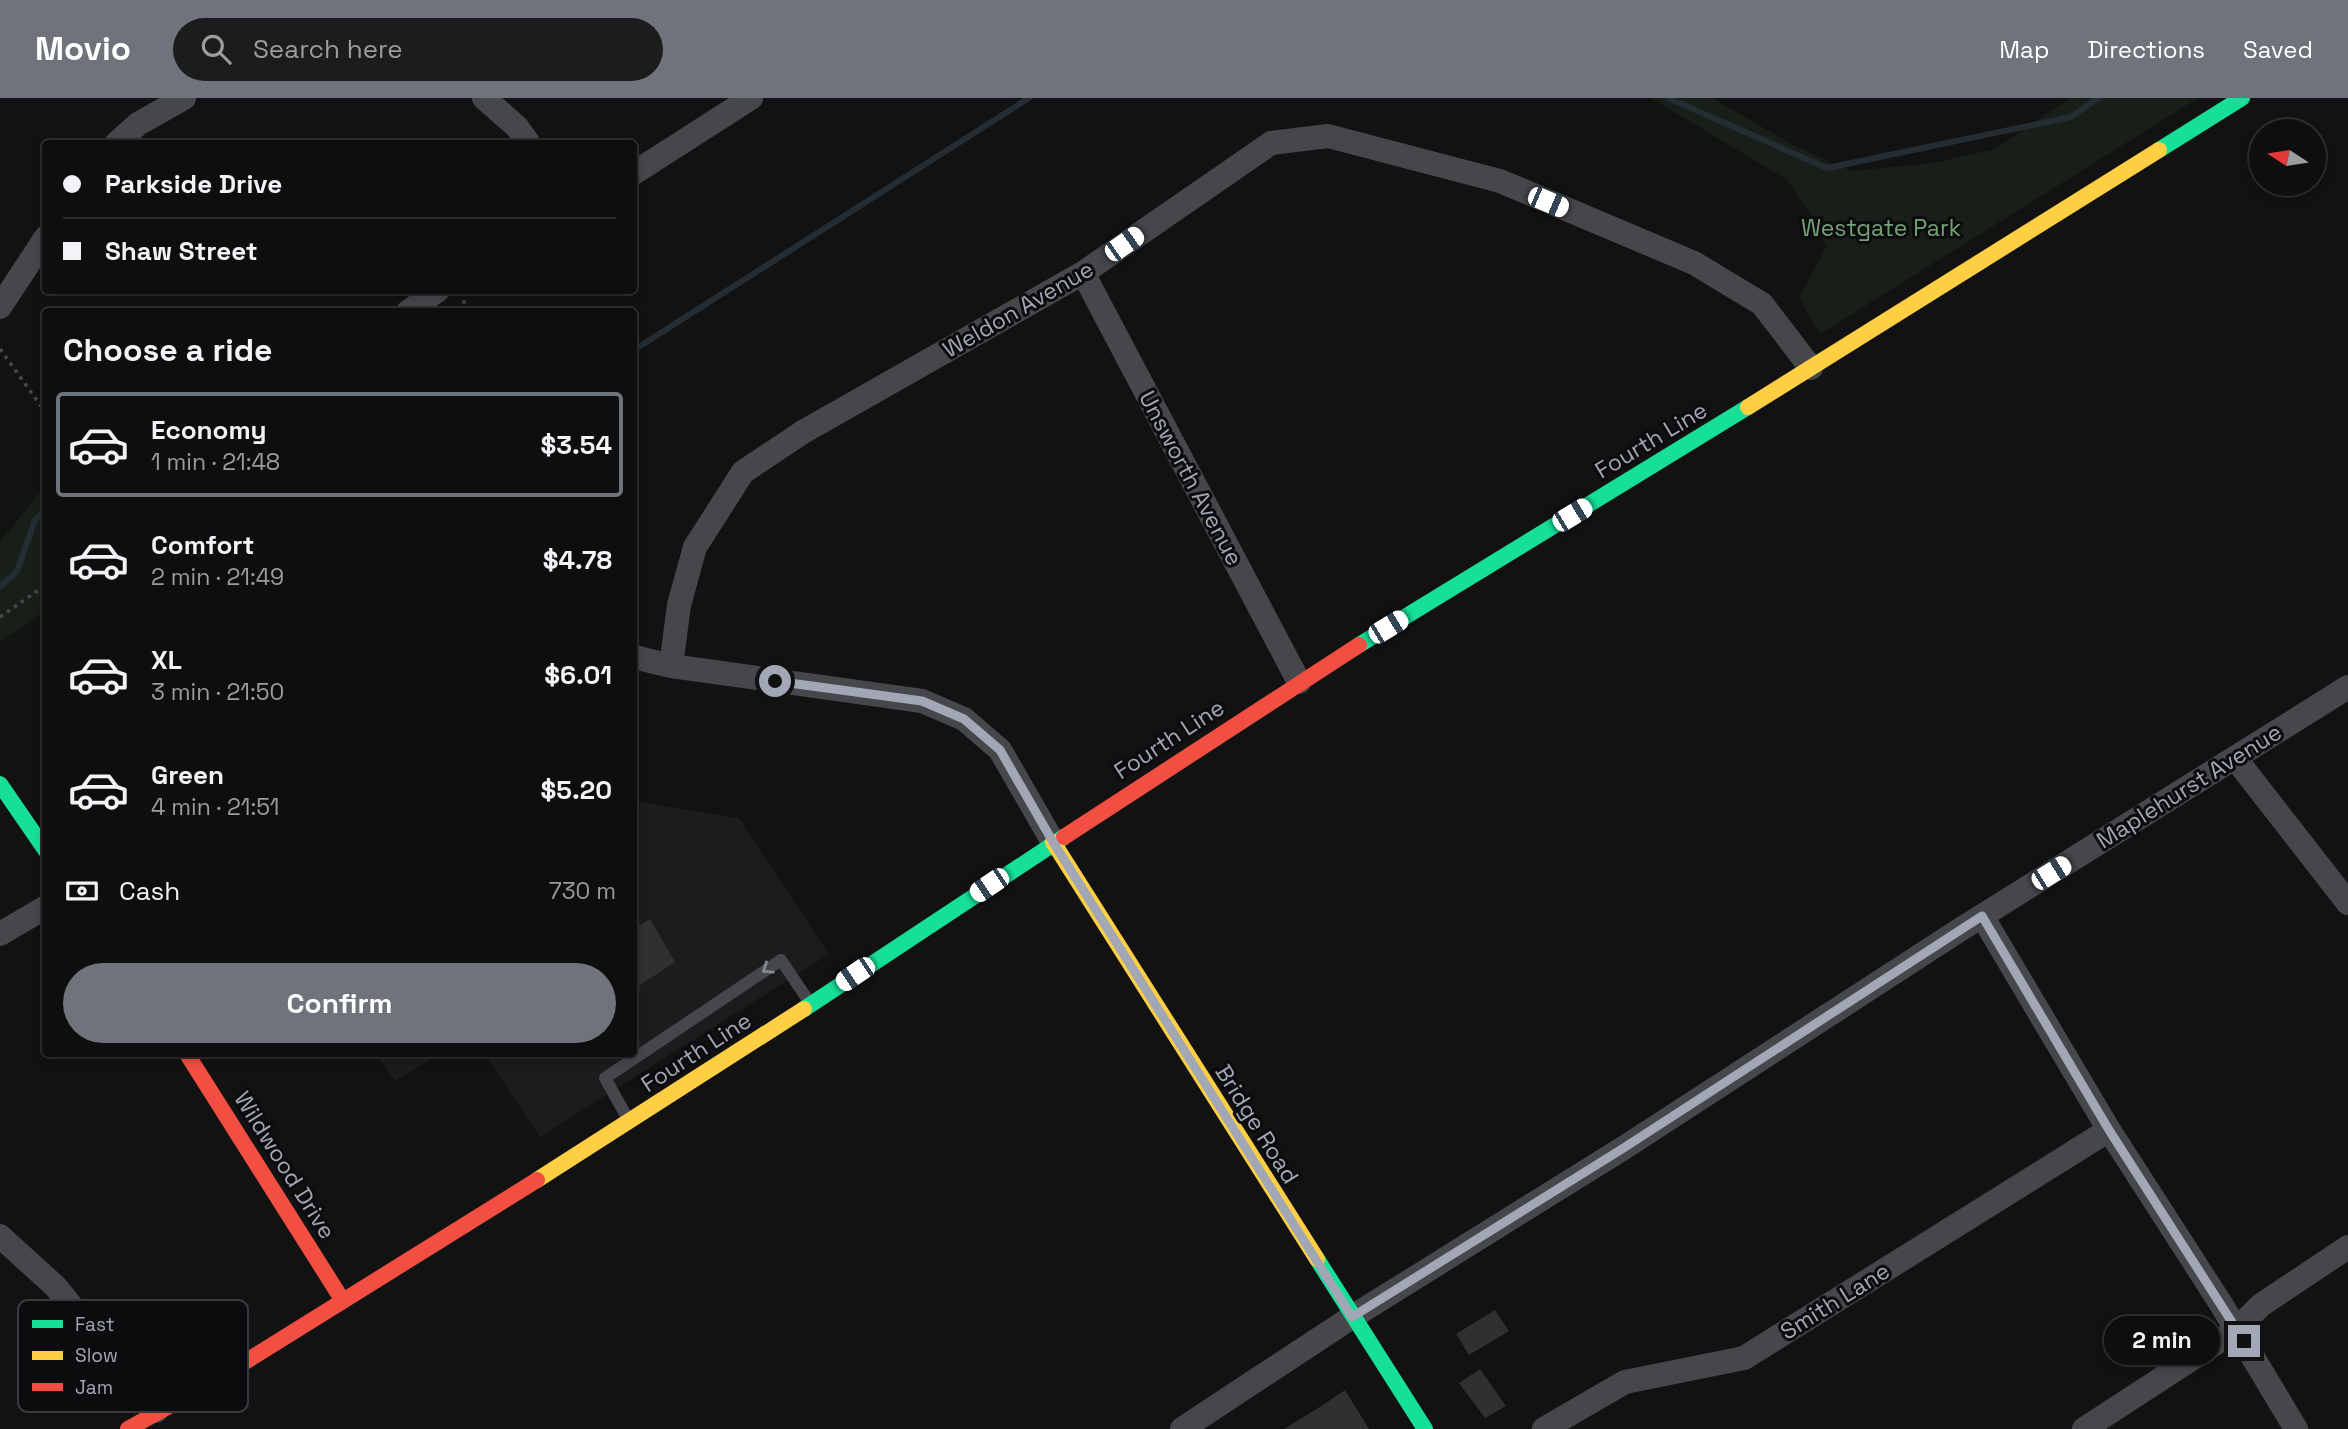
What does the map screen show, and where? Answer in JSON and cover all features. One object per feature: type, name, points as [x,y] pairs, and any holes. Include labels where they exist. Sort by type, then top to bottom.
[{"type":"street","points":[[120,140],[138,124],[184,98]]},
{"type":"street","points":[[484,98],[517,127],[526,140]]},
{"type":"street","points":[[637,171],[751,98]]},
{"type":"street","name":"Fourth Line","points":[[248,1360],[630,1122],[1299,682],[1811,368],[2242,98]]},
{"type":"street","name":"Weldon Avenue","points":[[671,666],[679,605],[695,547],[743,472],[803,432],[1083,273],[1270,143],[1328,136],[1500,181],[1694,263],[1762,304],[1811,368]]},
{"type":"street","points":[[1,303],[42,243]]},
{"type":"street","name":"Unsworth Avenue","points":[[1083,273],[1299,682]]},
{"type":"street","points":[[413,308],[433,294]]},
{"type":"street","points":[[637,658],[671,666],[922,701],[964,719],[1000,750],[1053,842]]},
{"type":"street","name":"Maplehurst Avenue","points":[[1182,1429],[1352,1317],[1622,1149],[1982,916],[2348,687]]},
{"type":"street","points":[[2235,758],[2348,903]]},
{"type":"street","points":[[0,784],[42,844]]},
{"type":"street","name":"Bridge Road","points":[[1053,842],[1425,1429]]},
{"type":"street","points":[[0,934],[42,909]]},
{"type":"street","points":[[1982,916],[2109,1130],[2296,1429]]},
{"type":"street","name":"Wildwood Drive","points":[[189,1057],[343,1301]]},
{"type":"street","name":"Smith Lane","points":[[1544,1429],[1625,1382],[1744,1359],[2109,1130]]},
{"type":"street","points":[[0,1237],[56,1287],[66,1300]]},
{"type":"street","points":[[2084,1429],[2236,1330],[2261,1305],[2348,1247]]},
{"type":"street","name":"Fourth Line","points":[[128,1429],[154,1412]]},
{"type":"lane","points":[[637,1057],[781,960],[810,1004]]},
{"type":"lane","points":[[630,1122],[605,1078],[636,1057]]},
{"type":"path","points":[[0,349],[42,407]]},
{"type":"path","points":[[0,617],[42,588]]},
{"type":"shaded area","points":[[637,801],[739,818],[829,954],[540,1137],[487,1057],[637,1057]]},
{"type":"shaded area","points":[[378,1057],[435,1057],[395,1081]]},
{"type":"green space","name":"Westgate Park","points":[[1651,98],[1712,98],[1793,145],[1851,171],[1934,163],[1995,149],[2070,98],[2198,98],[1820,334],[1799,298],[1826,247],[1813,218],[1787,180]]},
{"type":"green space","points":[[42,490],[42,613],[0,642],[0,542]]},
{"type":"building","points":[[650,919],[675,962],[637,987],[637,927]]},
{"type":"building","points":[[1495,1310],[1509,1331],[1469,1355],[1456,1334]]},
{"type":"building","points":[[1480,1369],[1506,1406],[1485,1418],[1459,1383]]},
{"type":"building","points":[[1345,1390],[1369,1429],[1284,1429],[1323,1405]]},
{"type":"waterway","points":[[637,348],[1029,98]]},
{"type":"waterway","points":[[1668,98],[1827,168],[2071,117],[2098,98]]},
{"type":"waterway","points":[[0,587],[17,571],[35,520],[42,514]]},
{"type":"traffic: fast","points":[[2159,150],[2242,98]]},
{"type":"traffic: fast","points":[[1359,645],[1748,407]]},
{"type":"traffic: fast","points":[[0,784],[42,845]]},
{"type":"traffic: fast","points":[[804,1009],[1064,837]]},
{"type":"traffic: fast","points":[[1317,1259],[1425,1429]]},
{"type":"traffic: slow","points":[[1748,407],[2159,150]]},
{"type":"traffic: slow","points":[[1053,842],[1317,1259]]},
{"type":"traffic: slow","points":[[537,1180],[804,1009]]},
{"type":"traffic: jam","points":[[1064,837],[1359,645]]},
{"type":"traffic: jam","points":[[189,1057],[343,1301]]},
{"type":"traffic: jam","points":[[248,1360],[537,1180]]},
{"type":"traffic: jam","points":[[128,1429],[158,1412]]},
{"type":"route","points":[[775,681],[922,701],[964,719],[1000,750],[1053,842],[1352,1317],[1622,1149],[1982,916],[2109,1130],[2244,1341]]}]
